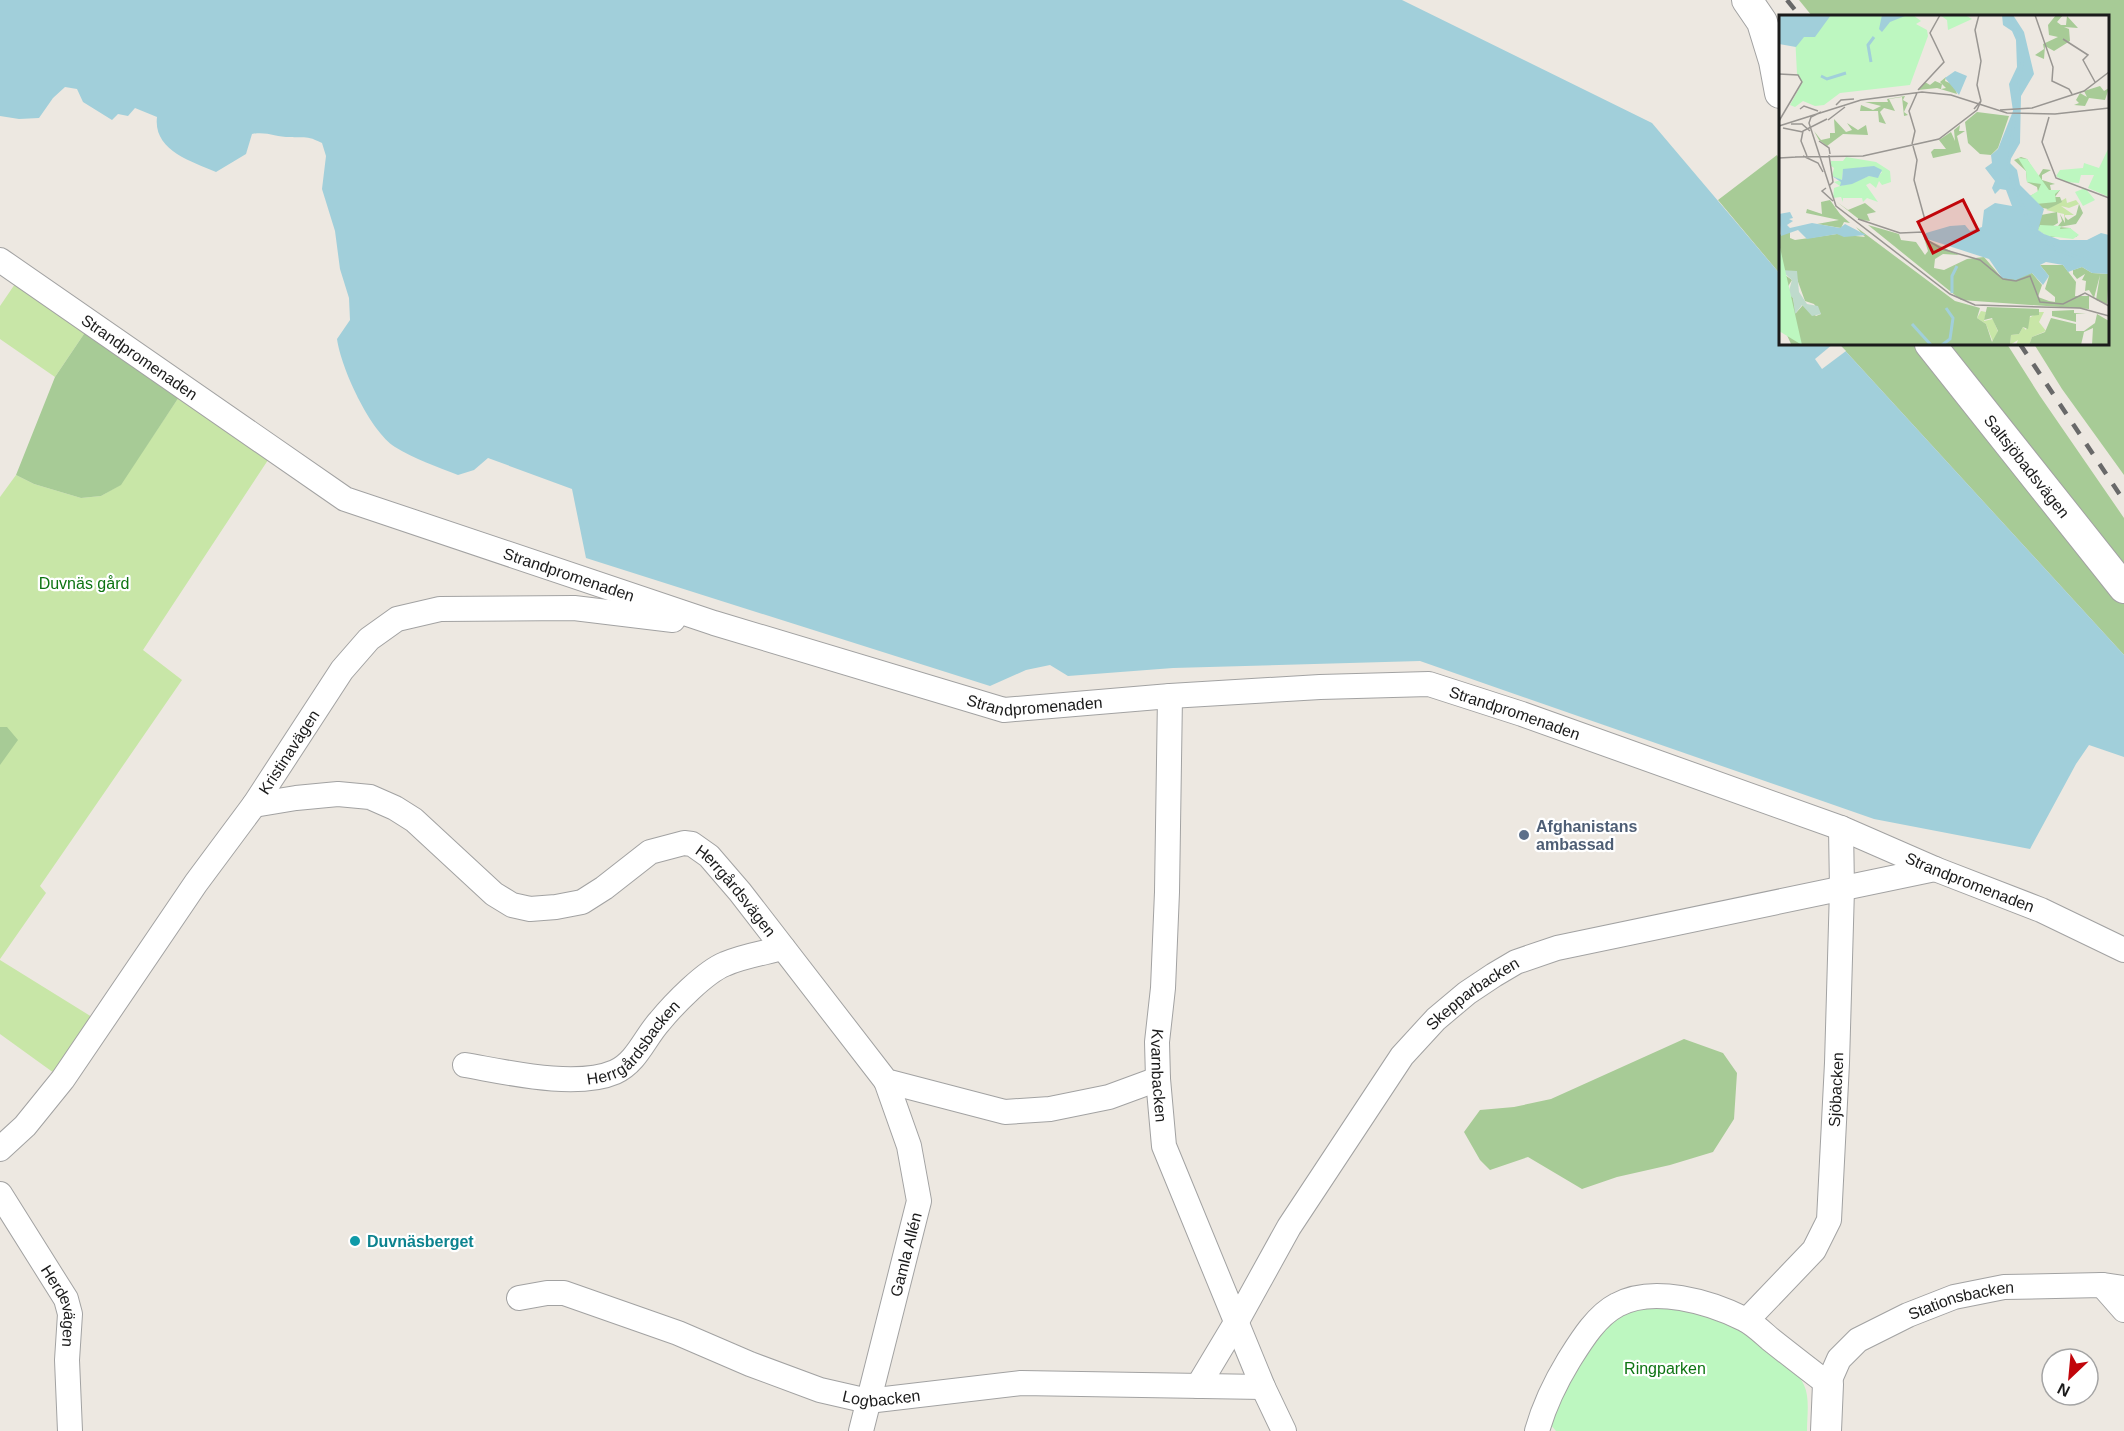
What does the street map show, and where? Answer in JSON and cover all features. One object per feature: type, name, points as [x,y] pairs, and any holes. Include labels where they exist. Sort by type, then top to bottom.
[{"type":"street","points":[[1748,0],[1762,22],[1779,88]]},
{"type":"street","name":"Strandpromenaden","points":[[0,260],[345,500],[714,623],[1004,710],[1170,696],[1320,687],[1429,684],[1522,714],[1841,828],[1935,869],[2041,910],[2124,951]]},
{"type":"street","name":"Saltsjöbadsvägen","points":[[1931,345],[2124,588]]},
{"type":"street","name":"Kristinavägen","points":[[0,1149],[25,1125],[63,1079],[196,883],[254,804],[342,670],[369,639],[397,619],[440,609],[574,608],[619,615],[714,623]]},
{"type":"street","name":"Kvarnbacken","points":[[1170,696],[1167,892],[1163,988],[1157,1042],[1164,1146],[1263,1387],[1284,1431]]},
{"type":"street","name":"Herrgårdsvägen","points":[[254,804],[339,794],[370,797],[395,808],[414,820],[494,894],[513,905],[530,909],[582,902],[650,852],[684,843],[692,844],[709,856],[886,1081]]},
{"type":"street","name":"Sjöbacken","points":[[1747,1320],[1814,1250],[1829,1220],[1837,1063],[1842,889],[1841,828]]},
{"type":"street","name":"Skepparbacken","points":[[1198,1386],[1289,1227],[1402,1056],[1436,1019],[1467,993],[1516,962],[1557,948],[1935,869]]},
{"type":"street","name":"Herrgårdsbacken","points":[[465,1065],[526,1076],[574,1079],[599,1077],[616,1072],[627,1064],[644,1045],[659,1022],[708,974],[726,964],[783,948]]},
{"type":"street","points":[[886,1081],[1005,1112],[1050,1109],[1109,1097],[1158,1079]]},
{"type":"street","name":"Gamla Allén","points":[[861,1431],[919,1201],[909,1146],[886,1081]]},
{"type":"street","name":"Herdevägen","points":[[0,1194],[66,1299],[70,1314],[66,1360],[70,1431]]},
{"type":"street","points":[[2113,1286],[2124,1310]]},
{"type":"street","name":"Stationsbacken","points":[[1828,1384],[1839,1359],[1858,1340],[1908,1315],[1953,1297],[2004,1287],[2113,1286]]},
{"type":"street","name":"Logbacken","points":[[519,1298],[547,1293],[564,1293],[678,1334],[820,1390],[868,1401],[1021,1383],[1263,1387]]},
{"type":"street","points":[[1537,1431],[1540,1418],[1556,1382],[1596,1323],[1617,1305],[1644,1297],[1674,1296],[1710,1305],[1747,1320],[1828,1384],[1826,1431]]},
{"type":"green space","points":[[1799,0],[2124,0],[2124,475],[2062,389],[2035,345],[2109,345],[2109,15],[1811,15]]},
{"type":"green space","points":[[1777,155],[1779,159],[1779,273],[1718,200]]},
{"type":"green space","points":[[15,284],[86,331],[55,377],[0,339],[0,306]]},
{"type":"green space","points":[[86,331],[179,397],[121,485],[101,496],[81,498],[34,484],[16,475],[55,377]]},
{"type":"green space","points":[[1840,345],[1917,345],[2124,602],[2124,655]]},
{"type":"green space","points":[[1951,345],[2008,345],[2124,518],[2124,566]]},
{"type":"green space","name":"Duvnäs gård","points":[[179,397],[270,457],[143,650],[182,680],[40,886],[46,893],[0,959],[0,497],[16,475],[34,484],[81,498],[101,496],[120,485]]},
{"type":"green space","points":[[0,727],[7,727],[18,740],[0,765]]},
{"type":"green space","points":[[0,960],[92,1017],[54,1073],[0,1034]]},
{"type":"green space","points":[[1684,1039],[1723,1053],[1737,1073],[1734,1119],[1713,1152],[1617,1177],[1582,1189],[1528,1157],[1490,1170],[1480,1160],[1464,1132],[1480,1110],[1514,1107],[1551,1099]]},
{"type":"green space","name":"Ringparken","points":[[1653,1303],[1681,1305],[1712,1316],[1750,1335],[1784,1360],[1796,1373],[1806,1390],[1807,1431],[1556,1431],[1549,1423],[1570,1377],[1589,1347],[1612,1322],[1626,1313]]},
{"type":"water","points":[[0,0],[1402,0],[1652,123],[1779,273],[1779,345],[1840,345],[2124,655],[2124,757],[2089,745],[2076,764],[2030,849],[1874,819],[1420,661],[1173,668],[1068,676],[1050,665],[1026,670],[990,686],[586,558],[572,489],[488,458],[474,470],[458,475],[418,459],[385,439],[358,398],[344,366],[337,339],[350,320],[349,298],[340,269],[335,231],[322,189],[326,156],[322,143],[306,137],[252,134],[246,154],[216,172],[175,153],[167,146],[157,128],[157,117],[135,108],[128,116],[118,114],[112,120],[83,102],[77,89],[65,87],[53,98],[39,118],[19,119],[0,116]]},
{"type":"pier","points":[[1832,345],[1840,345],[1846,351],[1822,369],[1815,359]]},
{"type":"railway","points":[[1787,0],[1799,15]]},
{"type":"railway","points":[[2021,345],[2124,501]]},
{"type":"place","name":"Afghanistans ambassad","points":[[1524,835]]},
{"type":"place","name":"Duvnäsberget","points":[[355,1241]]}]
